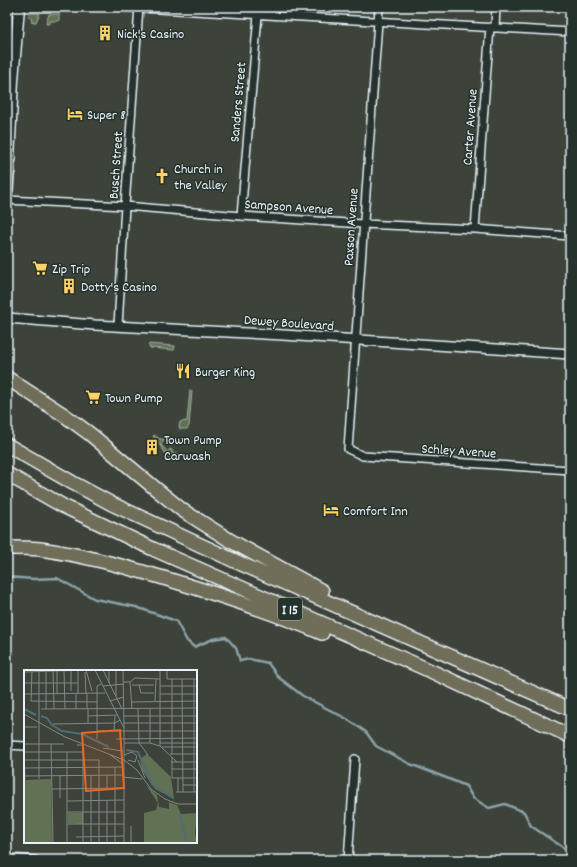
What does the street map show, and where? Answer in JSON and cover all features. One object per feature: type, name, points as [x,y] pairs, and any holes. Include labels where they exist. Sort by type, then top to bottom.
[{"type":"highway","points":[[7,378],[79,426],[182,510],[231,541],[325,593],[364,618]]},
{"type":"highway","name":"I 15","points":[[10,447],[112,504],[570,709]]},
{"type":"highway","name":"I 15","points":[[9,475],[63,506],[153,549],[433,672],[570,736]]},
{"type":"highway","points":[[7,548],[39,549],[74,555],[131,569],[197,588],[277,614],[344,642],[433,672]]},
{"type":"main road","points":[[7,190],[13,80],[19,7]]},
{"type":"street","points":[[122,7],[570,32]]},
{"type":"street","name":"Paxson Avenue","points":[[348,449],[379,7]]},
{"type":"street","name":"Carter Avenue","points":[[475,229],[492,27],[496,7]]},
{"type":"street","name":"Busch Street","points":[[118,326],[139,8]]},
{"type":"street","name":"Sanders Street","points":[[241,216],[258,15]]},
{"type":"street","name":"Sampson Avenue","points":[[7,200],[125,206],[241,216],[363,224],[475,229],[570,236]]},
{"type":"street","name":"Dewey Boulevard","points":[[7,318],[570,354]]},
{"type":"street","name":"Schley Avenue","points":[[348,449],[363,456],[570,470]]},
{"type":"street","points":[[7,745],[24,746]]},
{"type":"street","points":[[348,860],[355,759]]},
{"type":"street","points":[[7,858],[35,860]]},
{"type":"green space","points":[[31,13],[40,13],[36,22],[32,22],[31,18],[28,17]]},
{"type":"green space","points":[[49,14],[59,14],[59,21],[50,21],[50,24],[46,24]]},
{"type":"green space","points":[[148,344],[175,346],[174,350],[150,348]]},
{"type":"green space","points":[[190,390],[192,391],[189,426],[187,429],[180,429],[180,422],[187,421]]},
{"type":"green space","points":[[154,435],[160,439],[164,439],[161,445],[168,452],[170,449],[172,450],[172,453],[181,455],[178,459],[172,460],[169,458],[153,436]]},
{"type":"waterway","points":[[7,577],[34,579],[57,578],[95,599],[136,607],[176,621],[187,641],[194,647],[213,639],[226,637],[236,648],[240,661],[249,659],[268,663],[278,677],[303,696],[347,719],[366,732],[376,746],[410,764],[466,786],[473,798],[489,808],[505,804],[524,812],[531,826],[567,850],[570,850]]},
{"type":"place","name":"Nick's Casino","points":[[105,33]]},
{"type":"place","name":"Super 8","points":[[75,114]]},
{"type":"place","name":"Church in the Valley","points":[[162,176]]},
{"type":"place","name":"Zip Trip","points":[[40,268]]},
{"type":"place","name":"Dotty's Casino","points":[[69,286]]},
{"type":"place","name":"Burger King","points":[[183,371]]},
{"type":"place","name":"Town Pump","points":[[93,397]]},
{"type":"place","name":"Town Pump Carwash","points":[[152,447]]},
{"type":"place","name":"Comfort Inn","points":[[331,510]]}]
